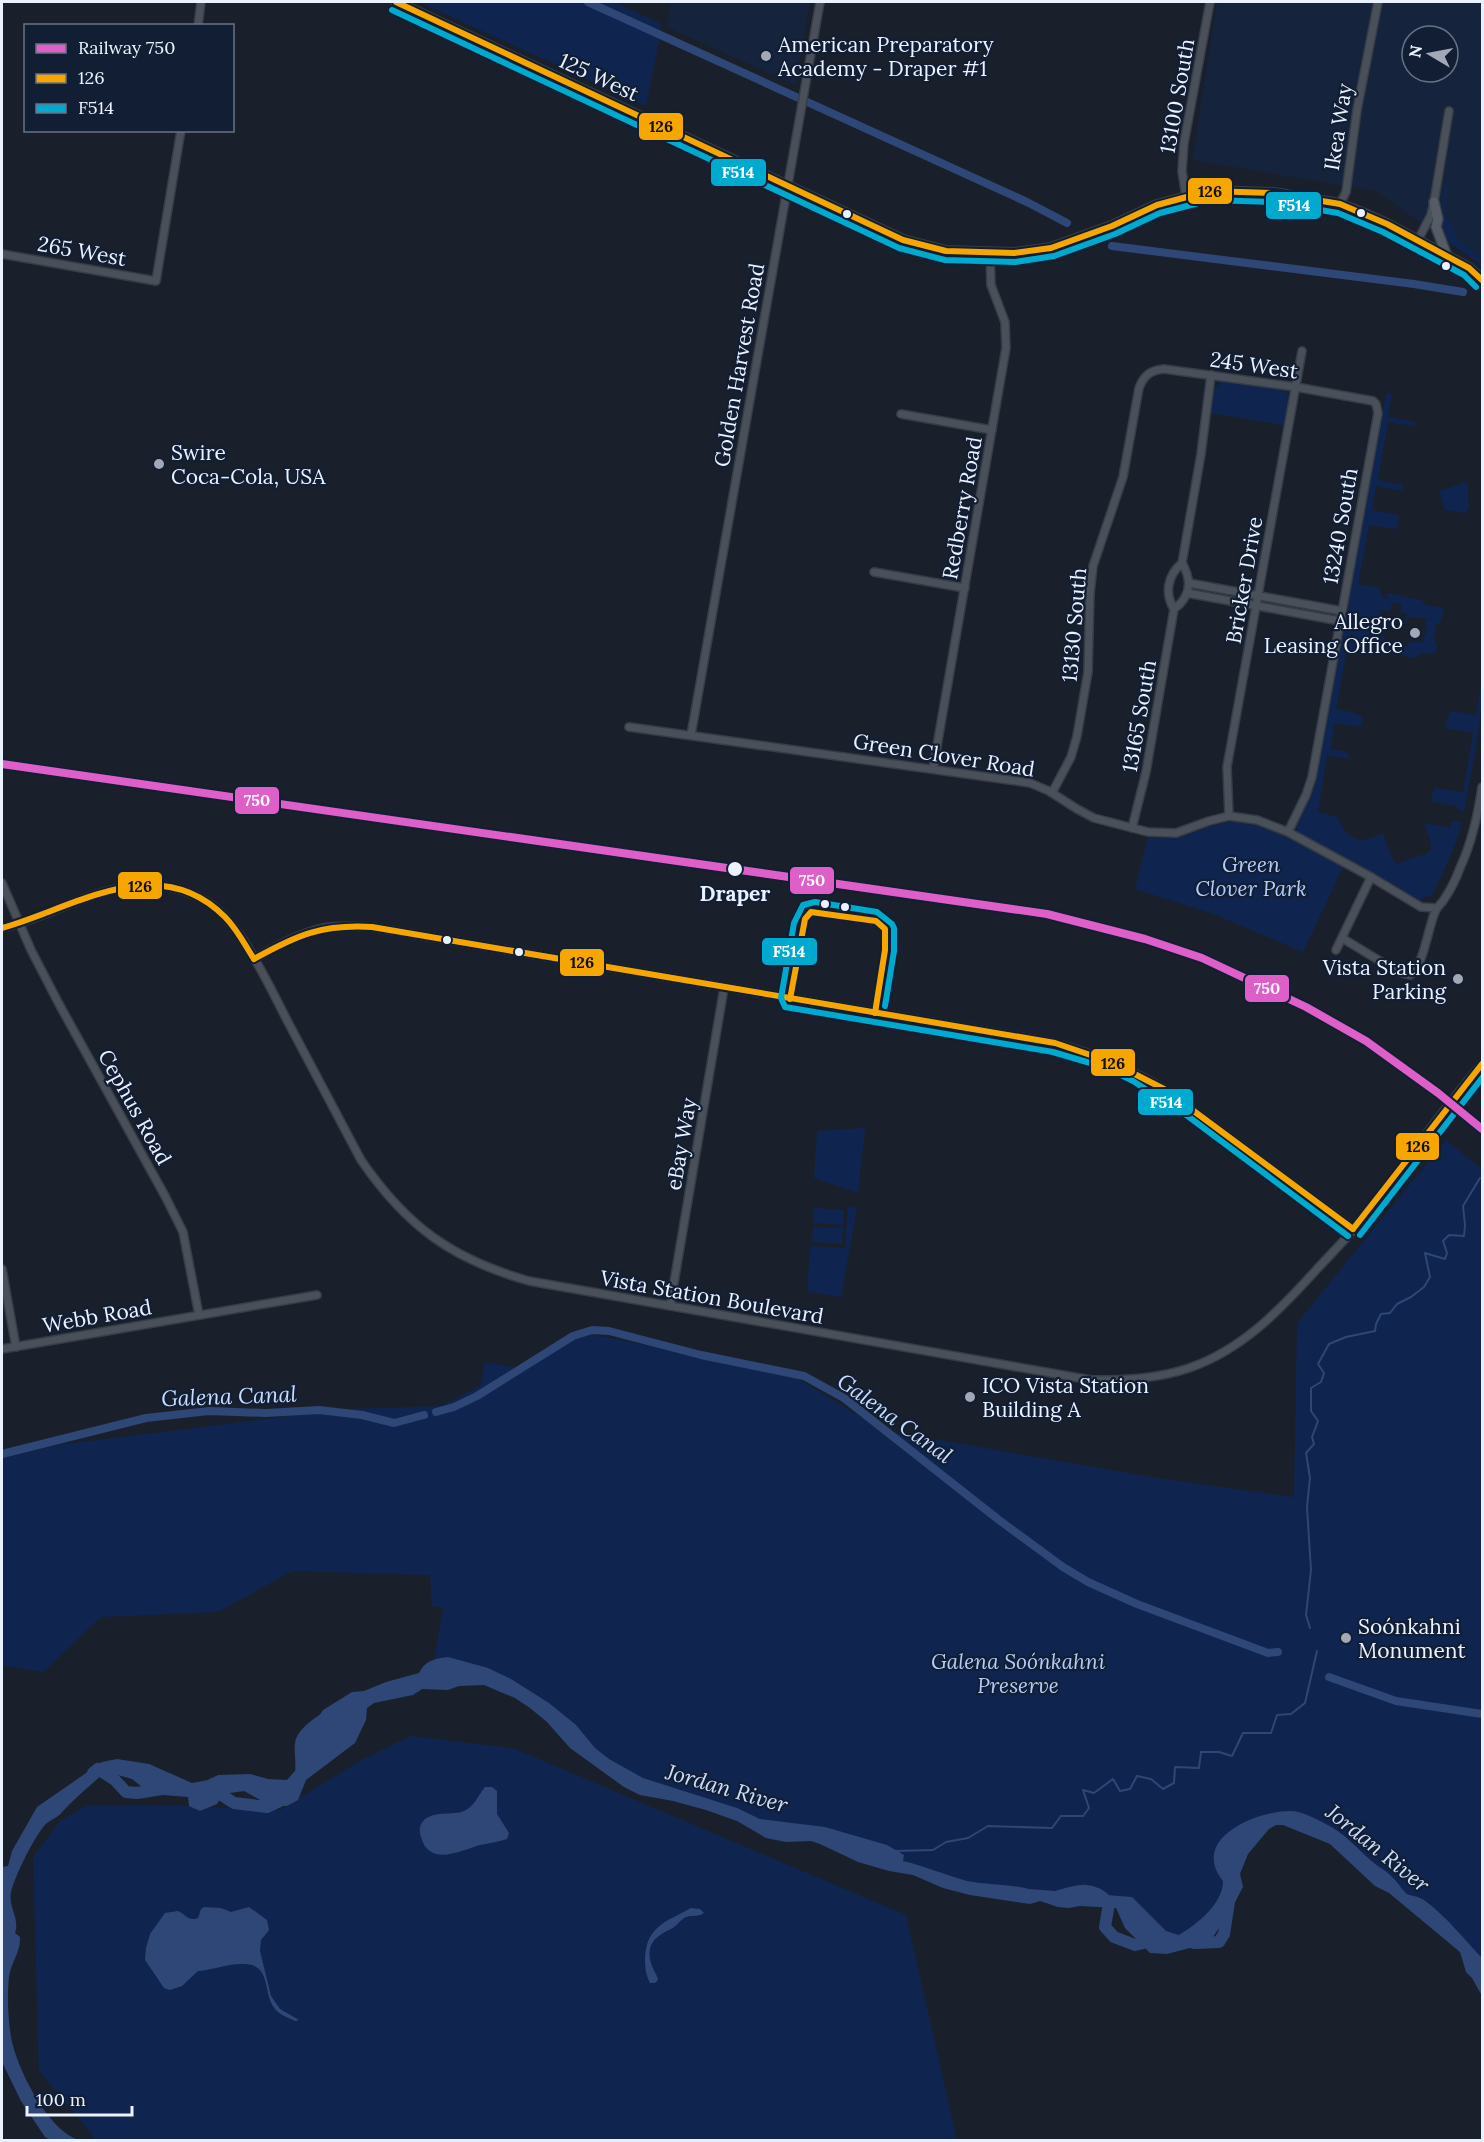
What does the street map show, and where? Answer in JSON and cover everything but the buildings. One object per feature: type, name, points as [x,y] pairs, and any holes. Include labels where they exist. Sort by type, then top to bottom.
[{"type":"main road","name":"125 West","points":[[396,2],[903,240],[946,251],[1014,253],[1051,248],[1112,226],[1157,205],[1209,191],[1274,193],[1340,204]]},
{"type":"main road","points":[[1434,202],[1438,219],[1436,227],[1447,256]]},
{"type":"main road","points":[[1340,204],[1418,240],[1469,268],[1482,280]]},
{"type":"street","points":[[198,24],[201,2]]},
{"type":"street","name":"Golden Harvest Road","points":[[691,735],[820,2]]},
{"type":"street","name":"13100 South","points":[[1186,197],[1182,171],[1184,143],[1210,2]]},
{"type":"street","name":"Ikea Way","points":[[1340,204],[1346,192],[1357,110],[1378,2]]},
{"type":"street","points":[[1418,240],[1431,215],[1449,111]]},
{"type":"street","name":"265 West","points":[[2,254],[156,281],[181,132]]},
{"type":"street","name":"Redberry Road","points":[[933,769],[1006,339],[1003,314],[991,285],[990,253]]},
{"type":"street","name":"Bricker Drive","points":[[1229,816],[1227,767],[1302,351]]},
{"type":"street","name":"245 West","points":[[1139,388],[1142,380],[1155,370],[1164,369],[1296,387],[1373,401]]},
{"type":"street","name":"13165 South","points":[[1132,828],[1146,772],[1174,609],[1168,598],[1168,587],[1172,574],[1182,563],[1201,454],[1211,375]]},
{"type":"street","name":"13130 South","points":[[1052,793],[1071,757],[1077,736],[1089,672],[1092,572],[1123,477],[1139,388]]},
{"type":"street","name":"13240 South","points":[[1288,832],[1310,786],[1378,413],[1373,401]]},
{"type":"street","points":[[901,414],[992,430]]},
{"type":"street","name":"13165 South","points":[[1174,609],[1183,602],[1189,583],[1182,563]]},
{"type":"street","points":[[874,572],[965,588]]},
{"type":"street","points":[[1189,583],[1342,611]]},
{"type":"street","points":[[1187,593],[1340,621]]},
{"type":"street","name":"Green Clover Road","points":[[629,728],[1030,783],[1052,793],[1085,814],[1132,828],[1165,834],[1176,833],[1229,816],[1257,820],[1288,832],[1371,876],[1421,907],[1436,908]]},
{"type":"street","points":[[1342,938],[1398,972],[1410,975],[1415,973],[1419,967],[1436,908],[1443,902],[1463,860],[1476,819],[1482,787]]},
{"type":"street","points":[[1336,950],[1371,876]]},
{"type":"street","name":"Cephus Road","points":[[2,883],[31,950],[59,1004],[183,1232],[199,1316]]},
{"type":"street","name":"Vista Station Boulevard","points":[[2,928],[90,895],[135,886],[153,885],[186,891],[210,904],[226,919],[254,959],[362,1160],[388,1196],[414,1224],[450,1249],[509,1275],[530,1281],[1091,1380],[1133,1380],[1190,1368],[1217,1356],[1257,1330],[1285,1305],[1353,1229],[1482,1064]]},
{"type":"street","points":[[254,959],[300,936],[324,928],[372,927],[1055,1043],[1110,1060],[1137,1073],[1194,1110],[1353,1229]]},
{"type":"street","name":"eBay Way","points":[[670,1306],[724,988]]},
{"type":"street","points":[[2,1269],[16,1347]]},
{"type":"street","name":"Webb Road","points":[[2,1349],[317,1295]]},
{"type":"shaded area","name":"American Preparatory Academy - Draper #1","points":[[671,2],[810,2],[795,85],[667,27]]},
{"type":"shaded area","points":[[1217,2],[1482,2],[1482,266],[1376,191],[1192,160]]},
{"type":"shaded area","points":[[448,1657],[488,1668],[511,1679],[549,1703],[576,1725],[595,1748],[609,1759],[643,1778],[737,1808],[760,1819],[825,1827],[887,1845],[904,1855],[903,1861],[967,1881],[1029,1889],[1132,1897],[1166,1931],[1179,1935],[1201,1919],[1219,1898],[1223,1881],[1215,1866],[1214,1852],[1220,1840],[1231,1830],[1260,1816],[1290,1811],[1303,1813],[1338,1832],[1390,1875],[1407,1894],[1424,1900],[1447,1920],[1482,1958],[1482,1996],[1466,1972],[1460,1952],[1389,1893],[1375,1886],[1330,1844],[1283,1825],[1276,1825],[1269,1829],[1248,1854],[1240,1874],[1243,1887],[1209,1943],[1167,1954],[1150,1953],[1125,1928],[1116,1908],[1080,1906],[1069,1908],[1040,1901],[1030,1904],[970,1895],[943,1888],[913,1875],[858,1862],[811,1841],[786,1842],[766,1838],[737,1821],[673,1801],[640,1795],[624,1787],[570,1748],[547,1722],[515,1698],[484,1685],[459,1686],[448,1690],[422,1689],[413,1695],[374,1703],[367,1708],[366,1720],[355,1743],[306,1780],[298,1800],[287,1806],[269,1805],[244,1791],[223,1794],[217,1804],[200,1811],[189,1806],[188,1797],[151,1794],[132,1779],[104,1773],[45,1825],[25,1857],[11,1892],[11,1903],[16,1922],[15,1933],[20,1937],[20,1942],[10,1972],[8,1999],[14,2050],[27,2081],[57,2125],[68,2135],[80,2140],[50,2140],[45,2137],[21,2101],[2,2062],[2,1867],[8,1866],[12,1851],[37,1807],[102,1762],[117,1759],[149,1764],[192,1783],[208,1780],[218,1775],[250,1774],[268,1779],[287,1780],[301,1764],[304,1740],[323,1710],[352,1692],[364,1691],[419,1673],[431,1661]]},
{"type":"shaded area","points":[[485,1787],[492,1787],[497,1791],[497,1814],[509,1833],[507,1839],[455,1853],[431,1852],[420,1835],[422,1822],[434,1815],[468,1809]]},
{"type":"shaded area","points":[[204,1907],[221,1908],[231,1912],[249,1907],[267,1920],[269,1930],[261,1940],[260,1951],[271,1996],[280,2009],[299,2020],[295,2021],[275,2009],[263,1974],[253,1965],[232,1965],[198,1971],[182,1986],[170,1990],[164,1988],[145,1960],[150,1934],[165,1913],[178,1911],[195,1919]]},
{"type":"shaded area","points":[[691,1908],[700,1909],[704,1913],[686,1917],[652,1943],[650,1959],[658,1980],[650,1983],[645,1962],[646,1948],[653,1932],[665,1922]]},
{"type":"green space","points":[[419,2],[614,2],[662,24],[646,106]]},
{"type":"green space","points":[[1446,182],[1448,183],[1443,217],[1448,218],[1459,241],[1482,258],[1482,265],[1450,243],[1441,233],[1444,231],[1439,220]]},
{"type":"green space","points":[[1224,381],[1286,391],[1289,398],[1284,425],[1211,413],[1215,390]]},
{"type":"green space","points":[[1386,393],[1392,394],[1388,417],[1416,422],[1413,426],[1388,422],[1378,480],[1403,485],[1402,491],[1376,486],[1372,510],[1399,515],[1397,529],[1369,525],[1358,584],[1380,588],[1381,595],[1386,600],[1391,597],[1386,598],[1387,593],[1421,600],[1426,605],[1444,608],[1441,620],[1437,625],[1435,623],[1434,639],[1437,646],[1435,654],[1421,653],[1415,658],[1378,650],[1375,655],[1347,650],[1336,709],[1352,712],[1363,718],[1361,727],[1335,723],[1330,749],[1346,752],[1352,759],[1327,755],[1318,812],[1338,817],[1346,832],[1356,839],[1374,837],[1383,833],[1392,858],[1397,864],[1424,855],[1431,850],[1430,837],[1424,823],[1450,828],[1452,821],[1462,823],[1456,842],[1431,896],[1424,897],[1420,901],[1362,866],[1299,834],[1296,827],[1315,786]],"holes":[[[1392,603],[1402,604],[1400,613],[1407,613],[1405,623],[1408,617],[1431,619],[1426,620],[1425,626],[1427,627],[1423,642],[1409,642],[1408,646],[1396,645],[1400,639],[1396,639],[1394,648],[1384,646],[1385,637],[1377,635],[1384,622],[1380,610],[1390,611]]]},
{"type":"green space","points":[[1467,482],[1469,508],[1465,513],[1445,510],[1439,491]]},
{"type":"green space","points":[[1482,679],[1479,728],[1464,811],[1458,810],[1457,806],[1431,801],[1434,788],[1463,792],[1473,733],[1445,728],[1450,711],[1476,715]]},
{"type":"green space","name":"Green Clover Park","points":[[1228,822],[1258,826],[1273,831],[1343,867],[1303,952],[1216,915],[1135,889],[1148,837],[1170,838]]},
{"type":"green space","points":[[865,1128],[858,1193],[814,1178],[817,1131]]},
{"type":"green space","name":"Galena Soónkahni Preserve","points":[[1446,1140],[1482,1169],[1482,1964],[1312,1820],[1256,1821],[1226,1898],[1187,1937],[1164,1937],[1113,1898],[1100,1892],[1088,1891],[1066,1895],[992,1888],[768,1825],[633,1778],[493,1674],[434,1662],[443,1608],[432,1606],[430,1575],[292,1571],[218,1612],[101,1617],[43,1672],[2,1665],[2,1452],[346,1409],[441,1406],[480,1386],[485,1362],[517,1368],[584,1333],[787,1372],[882,1430],[1157,1478],[1294,1497],[1297,1323]]},
{"type":"green space","points":[[848,1206],[857,1208],[841,1297],[807,1292],[810,1246],[845,1248]]},
{"type":"green space","points":[[814,1208],[844,1210],[843,1225],[814,1223]]},
{"type":"green space","points":[[813,1227],[843,1228],[842,1244],[812,1242]]},
{"type":"green space","points":[[410,1736],[513,1748],[906,1915],[957,2140],[93,2140],[94,2137],[39,2071],[33,1857],[61,1820],[88,1805],[161,1805],[280,1810],[358,1762]]},
{"type":"waterway","points":[[588,2],[1027,202],[1067,223]]},
{"type":"waterway","points":[[1112,246],[1463,292]]},
{"type":"waterway","points":[[1310,1628],[1306,1615],[1311,1570],[1307,1507],[1310,1478],[1306,1453],[1314,1444],[1312,1437],[1318,1421],[1311,1411],[1311,1388],[1321,1382],[1324,1373],[1318,1364],[1329,1344],[1346,1337],[1375,1331],[1381,1314],[1390,1313],[1397,1304],[1424,1287],[1430,1277],[1425,1253],[1445,1259],[1447,1253],[1443,1241],[1449,1235],[1464,1236],[1463,1206],[1480,1178]]},
{"type":"waterway","name":"Galena Canal","points":[[436,1412],[454,1407],[477,1396],[573,1336],[592,1330],[609,1331],[701,1355],[804,1376],[844,1398],[999,1520],[1063,1567],[1088,1582],[1137,1604],[1268,1653],[1278,1652]]},
{"type":"waterway","name":"Galena Canal","points":[[2,1454],[146,1418],[209,1411],[266,1413],[319,1410],[362,1415],[394,1423],[424,1415]]},
{"type":"waterway","points":[[894,1851],[933,1850],[946,1842],[968,1838],[988,1826],[1052,1828],[1061,1816],[1083,1816],[1089,1808],[1083,1790],[1094,1793],[1113,1779],[1120,1791],[1130,1789],[1137,1776],[1151,1779],[1163,1789],[1174,1783],[1175,1767],[1199,1768],[1201,1752],[1219,1752],[1232,1756],[1243,1733],[1271,1733],[1277,1715],[1291,1714],[1305,1703],[1317,1651]]},
{"type":"waterway","name":"Galena Canal","points":[[1329,1677],[1396,1701],[1482,1714]]},
{"type":"waterway","name":"Jordan River","points":[[301,1777],[303,1738],[324,1719]]},
{"type":"waterway","name":"Jordan River","points":[[93,1773],[98,1769],[115,1780],[126,1792],[137,1793],[162,1789]]},
{"type":"waterway","name":"Jordan River","points":[[213,1784],[220,1794],[234,1803],[267,1807],[284,1799]]},
{"type":"waterway","name":"Jordan River","points":[[1059,1896],[1080,1891],[1097,1894],[1109,1903],[1105,1927],[1114,1937],[1135,1945],[1156,1940]]},
{"type":"waterway","name":"Jordan River","points":[[1194,1943],[1219,1942],[1224,1934],[1229,1902]]},
{"type":"rail line","name":"750","points":[[2,764],[1047,914],[1145,939],[1202,958],[1306,1007],[1366,1041],[1438,1093],[1482,1129]]},
{"type":"transit line","name":"126","points":[[396,2],[903,240],[946,251],[1014,253],[1051,248],[1112,226],[1157,205],[1209,191],[1274,193],[1340,204],[1387,224],[1469,268],[1482,280]]},
{"type":"transit line","name":"F514","points":[[392,10],[899,248],[945,260],[1015,262],[1054,256],[1115,234],[1160,213],[1210,200],[1273,202],[1338,213],[1383,232],[1464,275],[1476,287]]},
{"type":"transit line","name":"126","points":[[2,928],[115,889],[144,885],[172,887],[199,897],[225,917],[254,959]]},
{"type":"transit line","name":"F514","points":[[885,1006],[894,951],[892,924],[877,912],[815,902],[803,905],[794,923],[781,998],[785,1007],[1053,1052],[1107,1068],[1133,1081],[1189,1117],[1348,1236]]},
{"type":"transit line","name":"126","points":[[790,999],[805,919],[811,912],[876,921],[885,929],[885,950],[875,1013]]},
{"type":"transit line","name":"126","points":[[254,959],[284,943],[324,929],[372,927],[1055,1043],[1111,1062],[1164,1089],[1353,1229]]},
{"type":"transit line","name":"126","points":[[1353,1229],[1482,1064]]},
{"type":"transit line","name":"F514","points":[[1360,1235],[1482,1078]]},
{"type":"place","name":"American Preparatory Academy - Draper #1","points":[[766,56]]},
{"type":"place","name":"Swire Coca-Cola, USA","points":[[159,464]]},
{"type":"place","name":"Allegro Leasing Office","points":[[1415,633]]},
{"type":"place","name":"Draper","points":[[735,869]]},
{"type":"place","name":"Vista Station Parking","points":[[1458,979]]},
{"type":"place","name":"ICO Vista Station Building A","points":[[970,1397]]},
{"type":"place","name":"Soónkahni Monument","points":[[1346,1638]]}]
